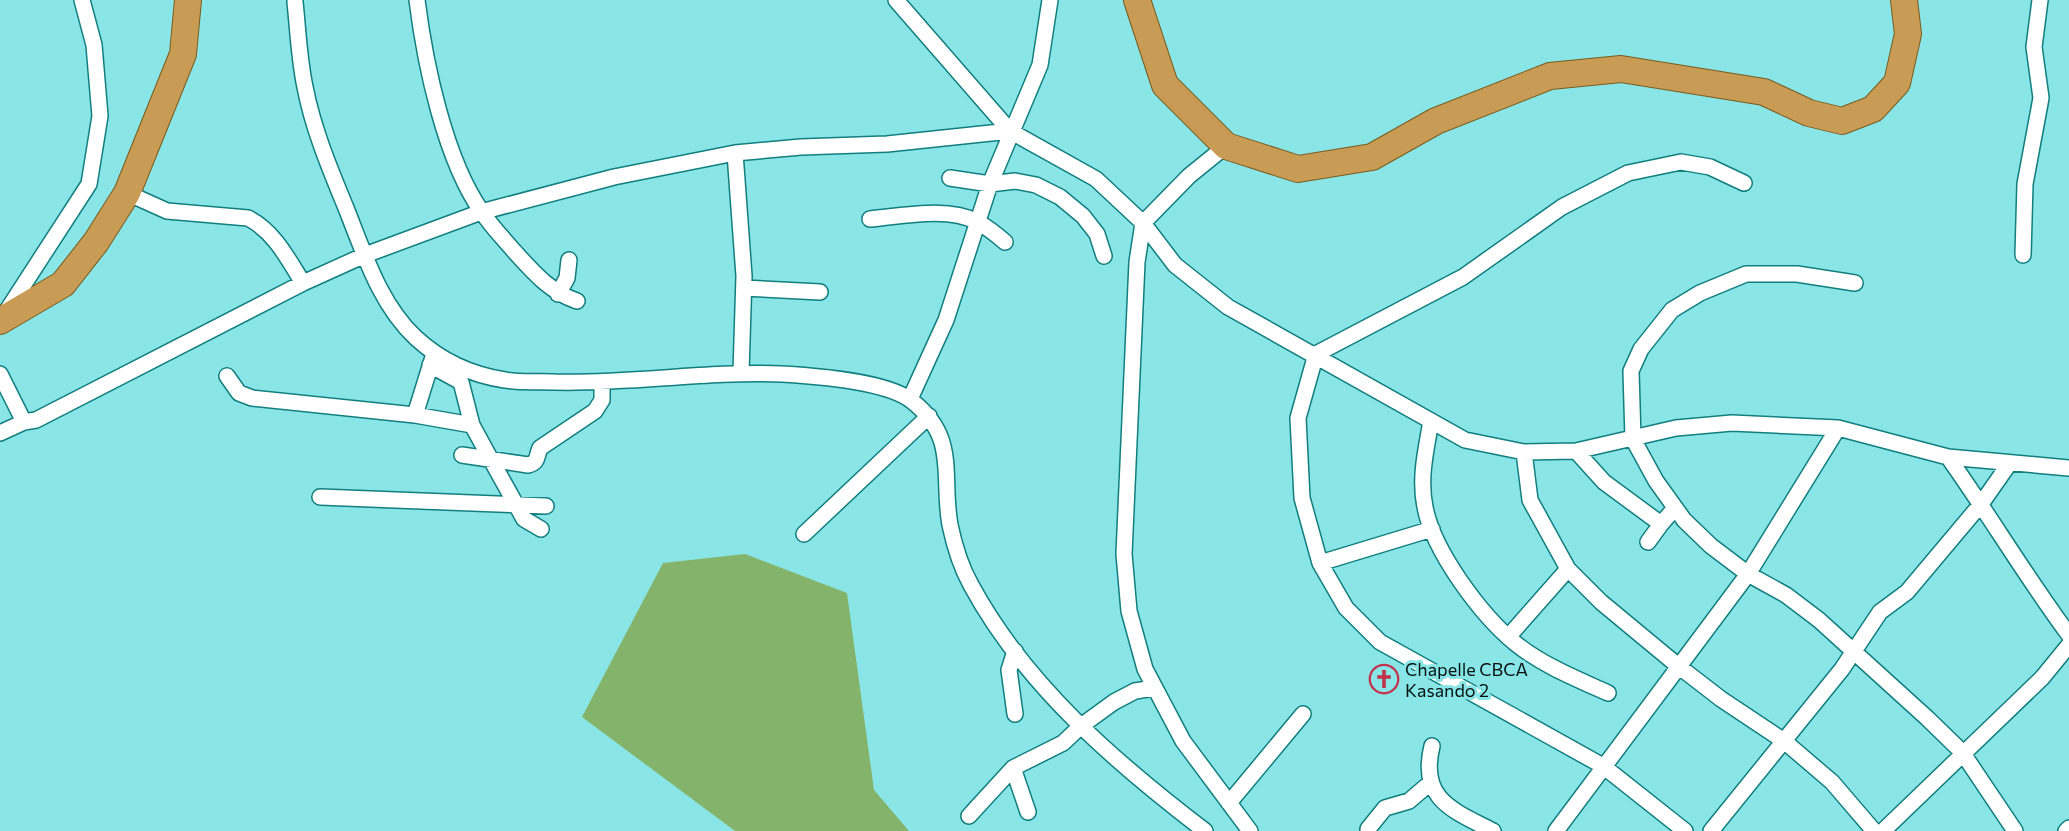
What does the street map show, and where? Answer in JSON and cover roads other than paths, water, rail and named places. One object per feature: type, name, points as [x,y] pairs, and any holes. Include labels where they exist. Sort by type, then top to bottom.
[{"type":"highway","points":[[0,321],[63,284],[96,242],[127,193],[183,54],[188,0]]},
{"type":"highway","points":[[1137,0],[1165,85],[1226,146],[1298,169],[1372,157],[1436,121],[1550,76],[1621,69],[1764,92],[1809,113],[1842,121],[1873,109],[1897,83],[1908,34],[1904,0]]},
{"type":"street","points":[[0,321],[89,184],[100,116],[94,45],[82,0]]},
{"type":"street","points":[[417,0],[445,135],[459,172],[482,212],[525,264],[558,294],[577,301]]},
{"type":"street","points":[[897,0],[1010,131],[1096,179],[1143,223],[1175,266],[1228,307],[1316,354],[1465,440],[1524,452],[1576,451],[1676,428],[1732,423],[1838,428],[1948,457],[2069,468]]},
{"type":"street","points":[[910,399],[946,320],[990,184],[1010,131],[1040,65],[1050,0]]},
{"type":"street","points":[[2024,255],[2025,184],[2042,99],[2034,47],[2040,0]]},
{"type":"street","points":[[295,2],[304,86],[323,151],[365,255],[390,308],[433,358],[461,382],[472,425],[524,519],[541,529]]},
{"type":"street","points":[[0,433],[24,422],[36,420],[303,283],[365,255],[482,212],[614,177],[735,153],[801,147],[887,144],[1010,131]]},
{"type":"street","points":[[1226,146],[1188,176],[1143,223],[1137,262],[1124,554],[1129,611],[1145,669],[1183,741],[1250,831]]},
{"type":"street","points":[[735,153],[744,288],[741,372]]},
{"type":"street","points":[[1685,831],[1603,766],[1380,642],[1346,608],[1320,563],[1302,498],[1298,418],[1316,354],[1463,277],[1562,207],[1628,173],[1681,162],[1710,167],[1744,183]]},
{"type":"street","points":[[950,178],[990,184],[1015,181],[1036,185],[1060,197],[1097,234],[1104,256]]},
{"type":"street","points":[[127,193],[167,211],[248,218],[259,223],[279,245],[303,283]]},
{"type":"street","points":[[870,219],[936,214],[966,218],[978,222],[1005,242]]},
{"type":"street","points":[[558,294],[567,278],[569,260]]},
{"type":"street","points":[[1855,283],[1797,274],[1746,274],[1700,293],[1672,310],[1641,349],[1631,371],[1633,439],[1656,481],[1675,508],[1711,546],[1748,574],[1786,595],[1854,651],[1962,752],[2015,831]]},
{"type":"street","points":[[744,288],[820,292]]},
{"type":"street","points":[[433,358],[453,366],[506,380],[602,383],[741,372],[804,375],[890,388],[910,399],[929,416],[941,435],[949,485],[950,524],[969,581],[1015,651],[1081,726],[1110,754],[1205,831]]},
{"type":"street","points":[[416,415],[433,358]]},
{"type":"street","points":[[0,374],[24,422]]},
{"type":"street","points":[[227,376],[239,393],[252,398],[416,415],[472,425]]},
{"type":"street","points":[[462,455],[534,464],[540,448],[595,411],[602,400],[602,383]]},
{"type":"street","points":[[804,534],[929,416]]},
{"type":"street","points":[[1431,421],[1422,474],[1425,508],[1439,548],[1458,578],[1515,643],[1562,672],[1608,693]]},
{"type":"street","points":[[1556,831],[1677,665],[1748,574],[1838,428]]},
{"type":"street","points":[[1576,451],[1604,482],[1661,524]]},
{"type":"street","points":[[1524,452],[1530,500],[1568,569],[1601,602],[1677,665],[1720,699],[1784,741],[1832,782],[1874,831]]},
{"type":"street","points":[[1948,457],[1981,504],[2037,593],[2069,634]]},
{"type":"street","points":[[1711,831],[1854,651],[1880,612],[1907,592],[1981,504],[2009,464]]},
{"type":"street","points":[[320,497],[546,506]]},
{"type":"street","points":[[1648,542],[1675,508]]},
{"type":"street","points":[[1320,563],[1432,529]]},
{"type":"street","points":[[1509,636],[1568,569]]},
{"type":"street","points":[[1883,831],[1962,752],[2042,678],[2069,645]]},
{"type":"street","points":[[1015,651],[1009,670],[1015,714]]},
{"type":"street","points":[[969,816],[1013,768],[1063,743],[1081,726],[1135,691],[1154,688]]},
{"type":"street","points":[[1229,803],[1303,714]]},
{"type":"street","points":[[1432,746],[1428,769],[1430,783],[1438,798],[1454,810],[1493,831]]},
{"type":"street","points":[[1013,768],[1028,812]]},
{"type":"street","points":[[1368,829],[1385,808],[1409,801],[1430,783]]},
{"type":"street","points":[[2066,831],[2069,828]]},
{"type":"place","name":"Chapelle CBCA Kasando 2","points":[[1384,679]]}]
